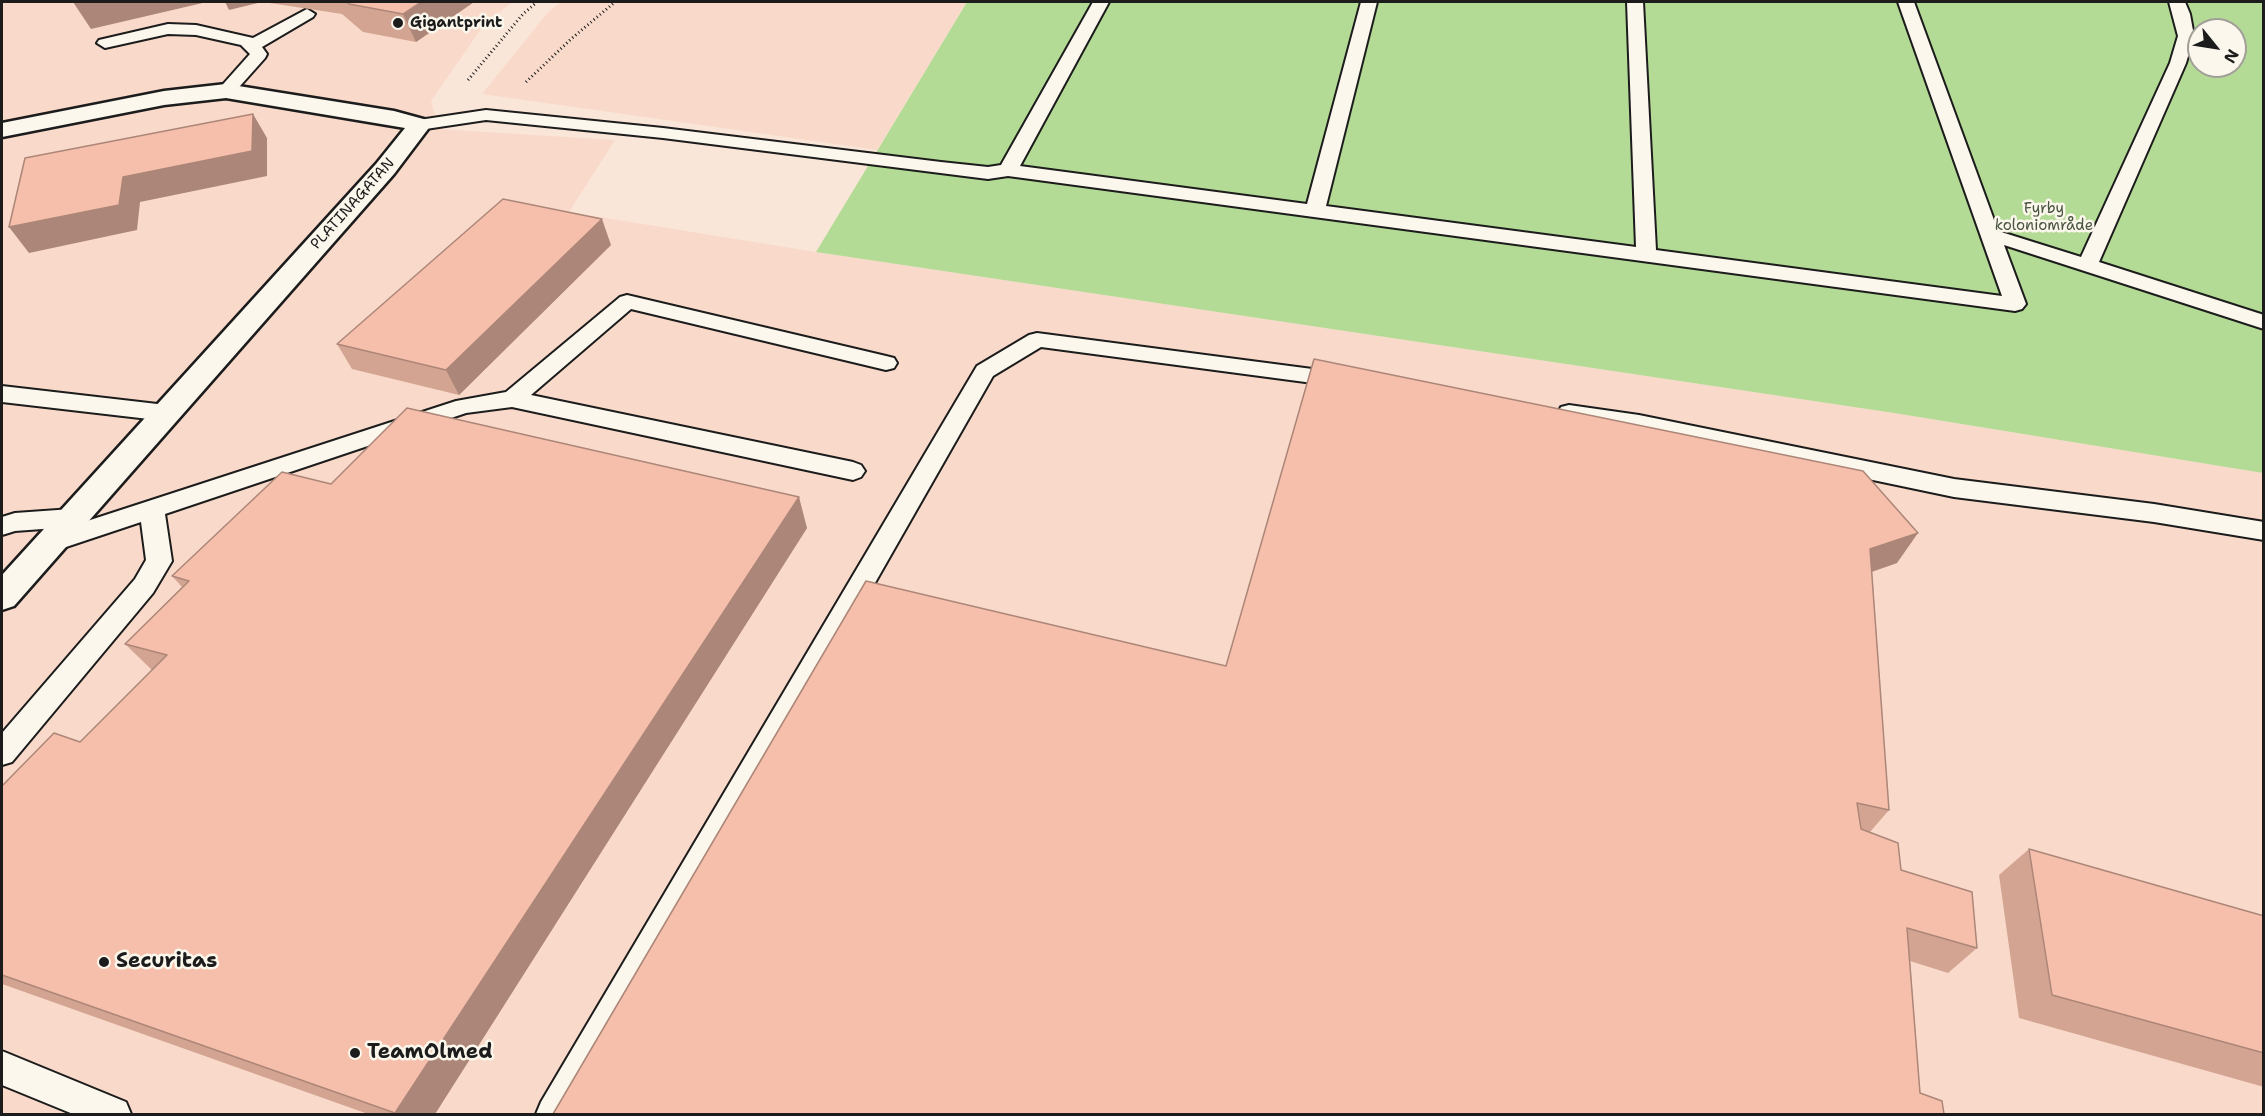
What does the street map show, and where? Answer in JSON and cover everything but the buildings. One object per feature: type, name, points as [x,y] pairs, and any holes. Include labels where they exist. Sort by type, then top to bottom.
[{"type":"street","points":[[2,130],[164,98],[226,91],[394,118],[419,125]]},
{"type":"street","name":"PLATINAGATAN","points":[[2,597],[385,169],[419,125]]},
{"type":"lane","points":[[1008,170],[1101,2]]},
{"type":"lane","points":[[1315,211],[1369,2]]},
{"type":"lane","points":[[1635,2],[1646,255]]},
{"type":"lane","points":[[419,125],[486,115],[675,134],[988,173],[1008,170],[2015,304],[1906,2]]},
{"type":"lane","points":[[2088,264],[2178,63],[2186,36],[2177,2]]},
{"type":"lane","points":[[252,46],[307,14]]},
{"type":"lane","points":[[105,43],[168,29],[196,30],[247,40],[259,54],[226,91]]},
{"type":"lane","points":[[1989,234],[2264,322]]},
{"type":"lane","points":[[513,399],[627,302],[886,363]]},
{"type":"lane","points":[[553,1114],[985,371],[1037,340],[1370,384]]},
{"type":"lane","points":[[2,394],[166,413]]},
{"type":"lane","points":[[48,544],[464,406],[513,399],[853,471]]},
{"type":"lane","points":[[1546,409],[1639,423],[1954,488],[2154,513],[2264,531]]},
{"type":"lane","points":[[2,753],[149,578],[159,561],[153,511]]},
{"type":"lane","points":[[2,526],[15,522],[72,518]]},
{"type":"lane","points":[[2,1068],[114,1114]]},
{"type":"path","points":[[419,125],[447,105],[523,14],[537,2]]},
{"type":"path","points":[[486,115],[514,94],[571,39],[615,2]]},
{"type":"shaded area","points":[[2,2],[513,2],[486,22],[431,101],[439,129],[615,140],[569,212],[816,252],[1894,413],[2263,473],[2263,1114],[2,1114]]},
{"type":"shaded area","points":[[561,2],[967,2],[877,150],[482,94],[549,11]]},
{"type":"green space","name":"Fyrby koloniområde","points":[[967,2],[2263,2],[2263,473],[1894,413],[816,252]]},
{"type":"place","name":"Gigantprint","points":[[398,23]]},
{"type":"place","name":"Securitas","points":[[104,962]]},
{"type":"place","name":"TeamOlmed","points":[[355,1053]]}]
